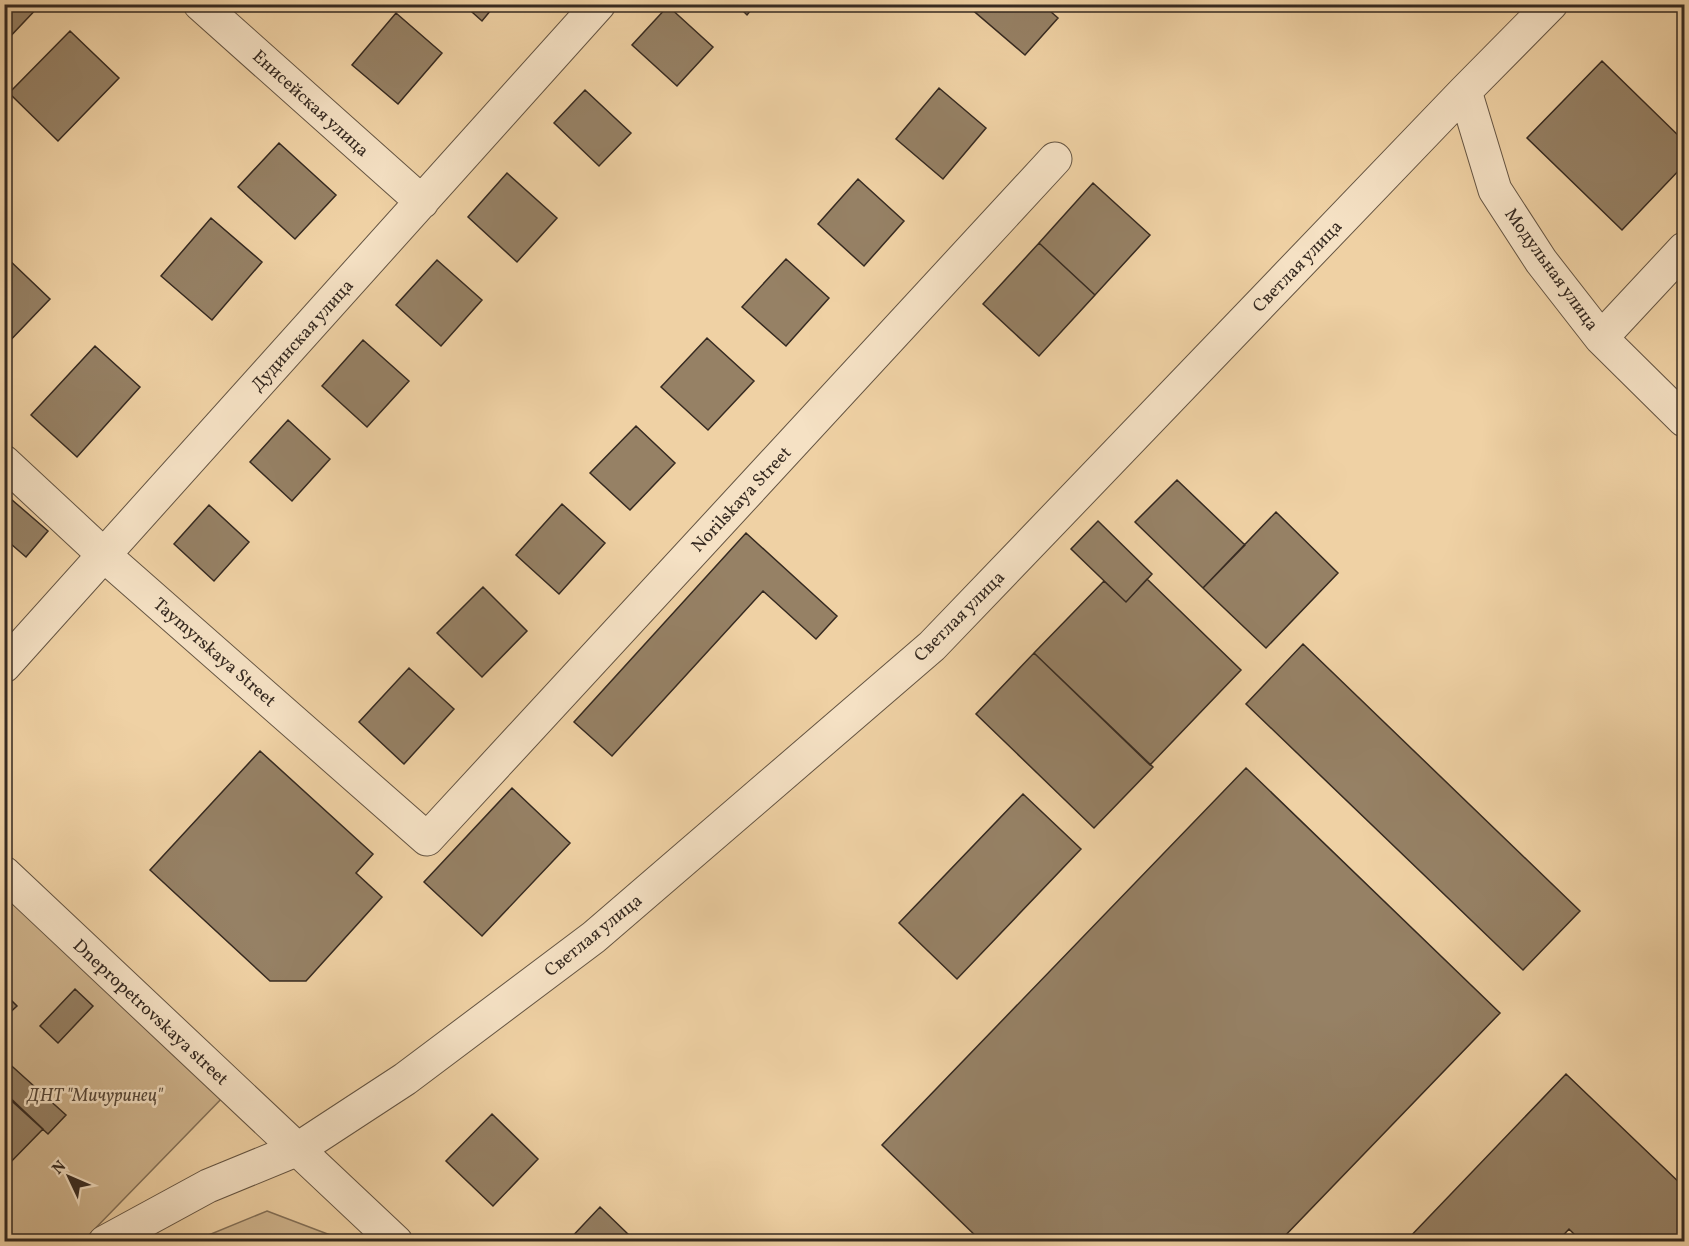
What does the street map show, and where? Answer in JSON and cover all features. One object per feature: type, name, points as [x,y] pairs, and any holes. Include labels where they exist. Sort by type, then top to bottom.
[{"type":"street","name":"Енисейская улица","points":[[200,4],[422,202]]},
{"type":"street","name":"Дудинская улица","points":[[4,666],[600,4]]},
{"type":"street","name":"Светлая улица","points":[[105,1242],[208,1186],[298,1149],[405,1079],[594,937],[932,646],[1551,4]]},
{"type":"street","name":"Модульная улица","points":[[1465,91],[1495,190],[1541,261],[1601,338],[1684,420]]},
{"type":"street","name":"Norilskaya Street","points":[[427,839],[1055,159]]},
{"type":"street","points":[[1601,338],[1684,249]]},
{"type":"street","name":"Taymyrskaya Street","points":[[4,462],[105,556],[427,839]]},
{"type":"street","name":"Dnepropetrovskaya street","points":[[4,873],[396,1242]]},
{"type":"green space","name":"ДНТ \"Мичуринец\"","points":[[4,887],[227,1093],[83,1241],[5,1241]]},
{"type":"green space","points":[[267,1211],[346,1241],[194,1241]]},
{"type":"building","points":[[4,4],[41,4],[4,43]]},
{"type":"building","points":[[463,4],[496,4],[482,21]]},
{"type":"building","points":[[736,4],[756,4],[747,15]]},
{"type":"building","points":[[971,4],[1042,4],[1058,18],[1025,55],[969,7]]},
{"type":"building","points":[[668,6],[713,47],[677,86],[632,45]]},
{"type":"building","points":[[396,13],[442,53],[398,104],[352,65]]},
{"type":"building","points":[[70,31],[119,78],[58,141],[9,93]]},
{"type":"building","points":[[1602,61],[1684,141],[1684,165],[1622,230],[1527,138]]},
{"type":"building","points":[[939,88],[986,128],[943,179],[896,139]]},
{"type":"building","points":[[585,90],[631,133],[599,166],[554,123]]},
{"type":"building","points":[[279,143],[336,195],[295,239],[238,187]]},
{"type":"building","points":[[507,173],[557,218],[517,262],[468,217]]},
{"type":"building","points":[[858,179],[904,221],[864,266],[818,224]]},
{"type":"building","points":[[1093,183],[1150,235],[1095,295],[1039,243]]},
{"type":"building","points":[[211,218],[262,262],[212,320],[161,276]]},
{"type":"building","points":[[1039,243],[1095,295],[1039,356],[983,304]]},
{"type":"building","points":[[6,257],[50,299],[4,347],[4,258]]},
{"type":"building","points":[[786,259],[829,298],[786,346],[742,307]]},
{"type":"building","points":[[437,260],[482,300],[441,346],[396,305]]},
{"type":"building","points":[[707,338],[754,381],[708,430],[661,387]]},
{"type":"building","points":[[363,340],[409,381],[367,427],[322,386]]},
{"type":"building","points":[[95,346],[140,387],[77,457],[31,415]]},
{"type":"building","points":[[288,420],[330,459],[292,501],[250,462]]},
{"type":"building","points":[[636,426],[675,463],[630,510],[590,473]]},
{"type":"building","points":[[1177,480],[1245,545],[1203,588],[1135,522]]},
{"type":"building","points":[[4,493],[48,531],[26,557],[4,538]]},
{"type":"building","points":[[562,504],[605,543],[559,594],[516,555]]},
{"type":"building","points":[[209,505],[249,542],[214,581],[174,544]]},
{"type":"building","points":[[1276,512],[1338,573],[1266,648],[1203,588]]},
{"type":"building","points":[[1098,521],[1152,574],[1126,602],[1071,549]]},
{"type":"building","points":[[746,533],[837,616],[816,639],[763,591],[612,756],[574,722]]},
{"type":"building","points":[[1147,579],[1241,670],[1150,765],[1034,653],[1104,581],[1126,602]]},
{"type":"building","points":[[483,587],[527,631],[482,677],[437,633]]},
{"type":"building","points":[[1303,644],[1580,911],[1523,970],[1246,704]]},
{"type":"building","points":[[1034,653],[1153,767],[1094,828],[976,714]]},
{"type":"building","points":[[409,668],[454,709],[404,764],[359,722]]},
{"type":"building","points":[[260,751],[373,854],[356,873],[382,897],[306,981],[270,981],[150,870]]},
{"type":"building","points":[[1246,768],[1500,1013],[1279,1242],[982,1242],[882,1145]]},
{"type":"building","points":[[512,788],[570,843],[482,936],[424,882]]},
{"type":"building","points":[[1023,794],[1081,849],[957,979],[899,923]]},
{"type":"building","points":[[75,989],[93,1006],[58,1043],[40,1026]]},
{"type":"building","points":[[4,993],[17,1006],[4,1018]]},
{"type":"building","points":[[4,1059],[66,1115],[48,1134],[4,1094]]},
{"type":"building","points":[[1566,1074],[1684,1187],[1684,1242],[1582,1242],[1569,1229],[1557,1242],[1405,1242]]},
{"type":"building","points":[[4,1092],[43,1129],[4,1169]]},
{"type":"building","points":[[492,1114],[538,1159],[493,1206],[446,1161]]},
{"type":"building","points":[[600,1207],[629,1235],[623,1242],[567,1242]]}]
